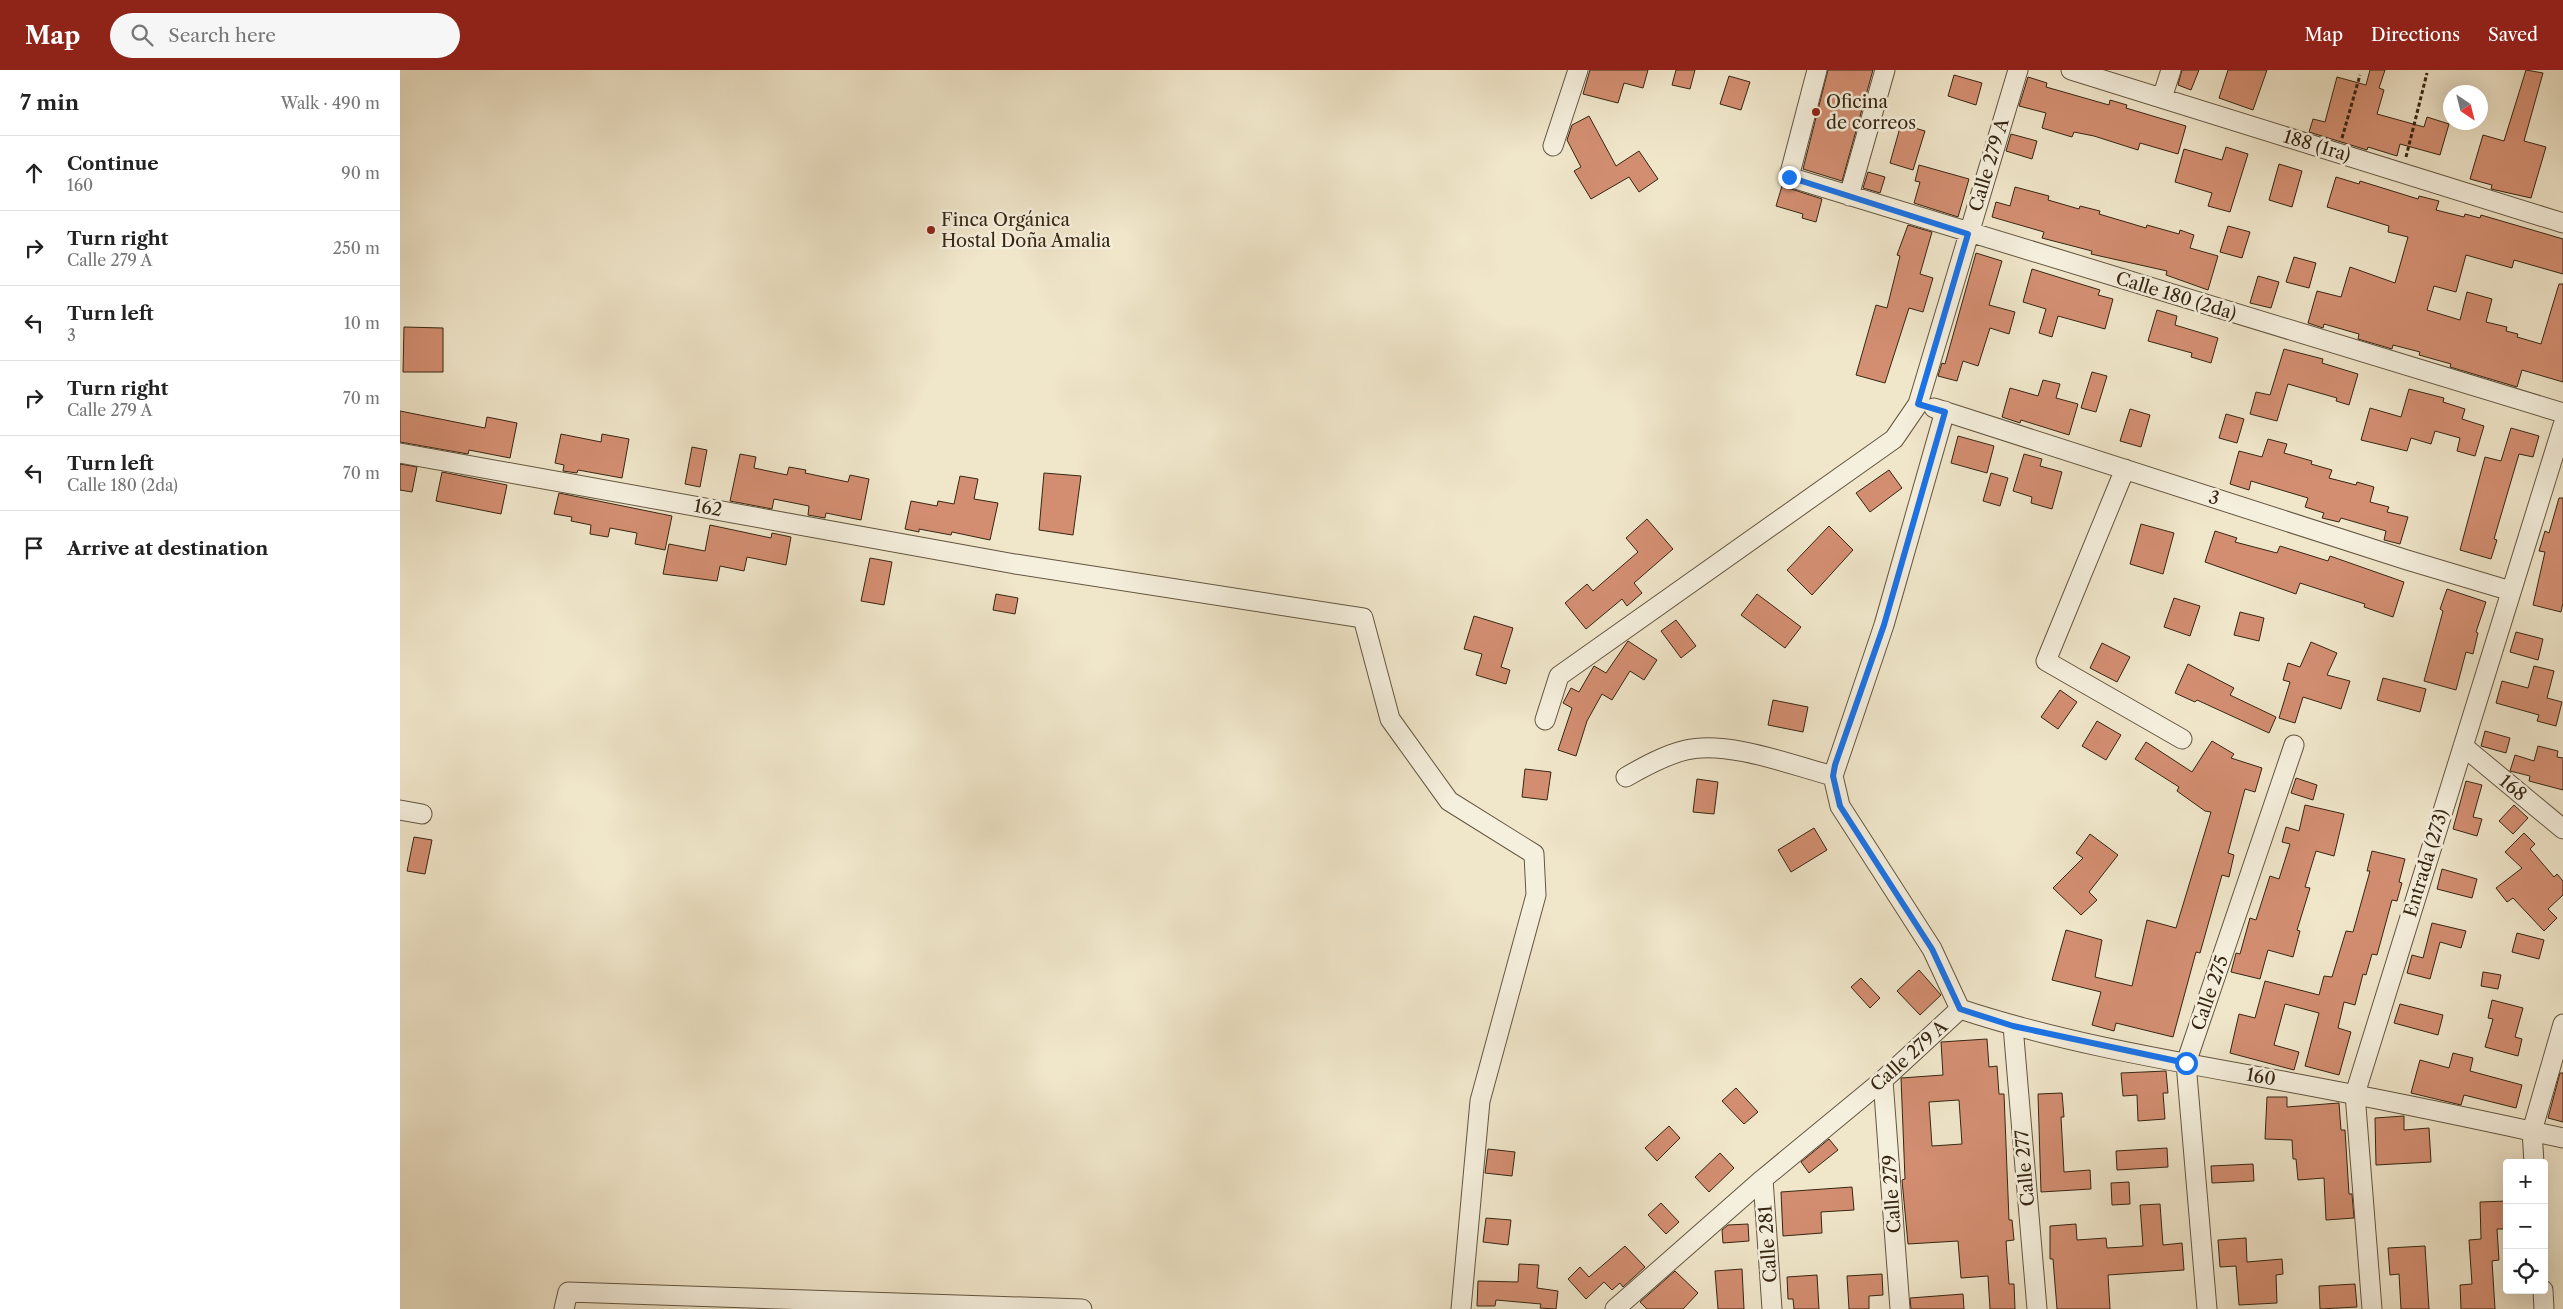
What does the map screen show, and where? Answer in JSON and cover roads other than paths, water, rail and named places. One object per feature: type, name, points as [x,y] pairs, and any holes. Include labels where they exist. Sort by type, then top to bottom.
[{"type":"street","points":[[1553,146],[1578,70]]},
{"type":"street","name":"Calle 180 (2da)","points":[[1817,70],[1789,177],[1968,234],[2563,413]]},
{"type":"street","points":[[1849,196],[1884,70]]},
{"type":"street","name":"Calle 279 A","points":[[1546,720],[1559,676],[1894,439],[1918,404],[2018,70]]},
{"type":"street","name":"188 (1ra)","points":[[2071,70],[2563,223]]},
{"type":"street","points":[[2162,98],[2171,70]]},
{"type":"street","name":"3","points":[[1918,404],[2407,560],[2511,591]]},
{"type":"street","points":[[1626,777],[1668,756],[1687,750],[1712,747],[1732,750],[1833,776],[1884,625],[1945,412]]},
{"type":"street","name":"Entrada (273)","points":[[2372,1309],[2354,1094],[2563,426]]},
{"type":"street","name":"162","points":[[400,453],[1016,564],[1363,618],[1390,719],[1438,786],[1449,801],[1534,854],[1536,895],[1480,1101],[1461,1309]]},
{"type":"street","points":[[2125,469],[2046,661],[2182,739]]},
{"type":"street","name":"Calle 275","points":[[2207,1309],[2186,1063],[2294,745]]},
{"type":"street","name":"168","points":[[2463,746],[2563,830]]},
{"type":"street","name":"Calle 279 A","points":[[1615,1309],[1763,1179],[1883,1080],[1960,1009],[1932,949],[1840,806],[1833,776]]},
{"type":"street","points":[[400,810],[422,814]]},
{"type":"street","name":"160","points":[[1960,1009],[2013,1026],[2186,1063],[2354,1094],[2563,1138]]},
{"type":"street","points":[[2534,1159],[2532,1131],[2563,1024]]},
{"type":"street","name":"Calle 277","points":[[2013,1026],[2037,1309]]},
{"type":"street","name":"Calle 279","points":[[1883,1080],[1900,1309]]},
{"type":"street","name":"Calle 281","points":[[1763,1179],[1772,1309]]},
{"type":"street","points":[[2543,1294],[2544,1309]]},
{"type":"street","points":[[566,1300],[1082,1309]]},
{"type":"place","name":"Oficina de correos","points":[[1816,112]]},
{"type":"place","name":"Finca Orgánica Hostal Doña Amalia","points":[[931,230]]}]
